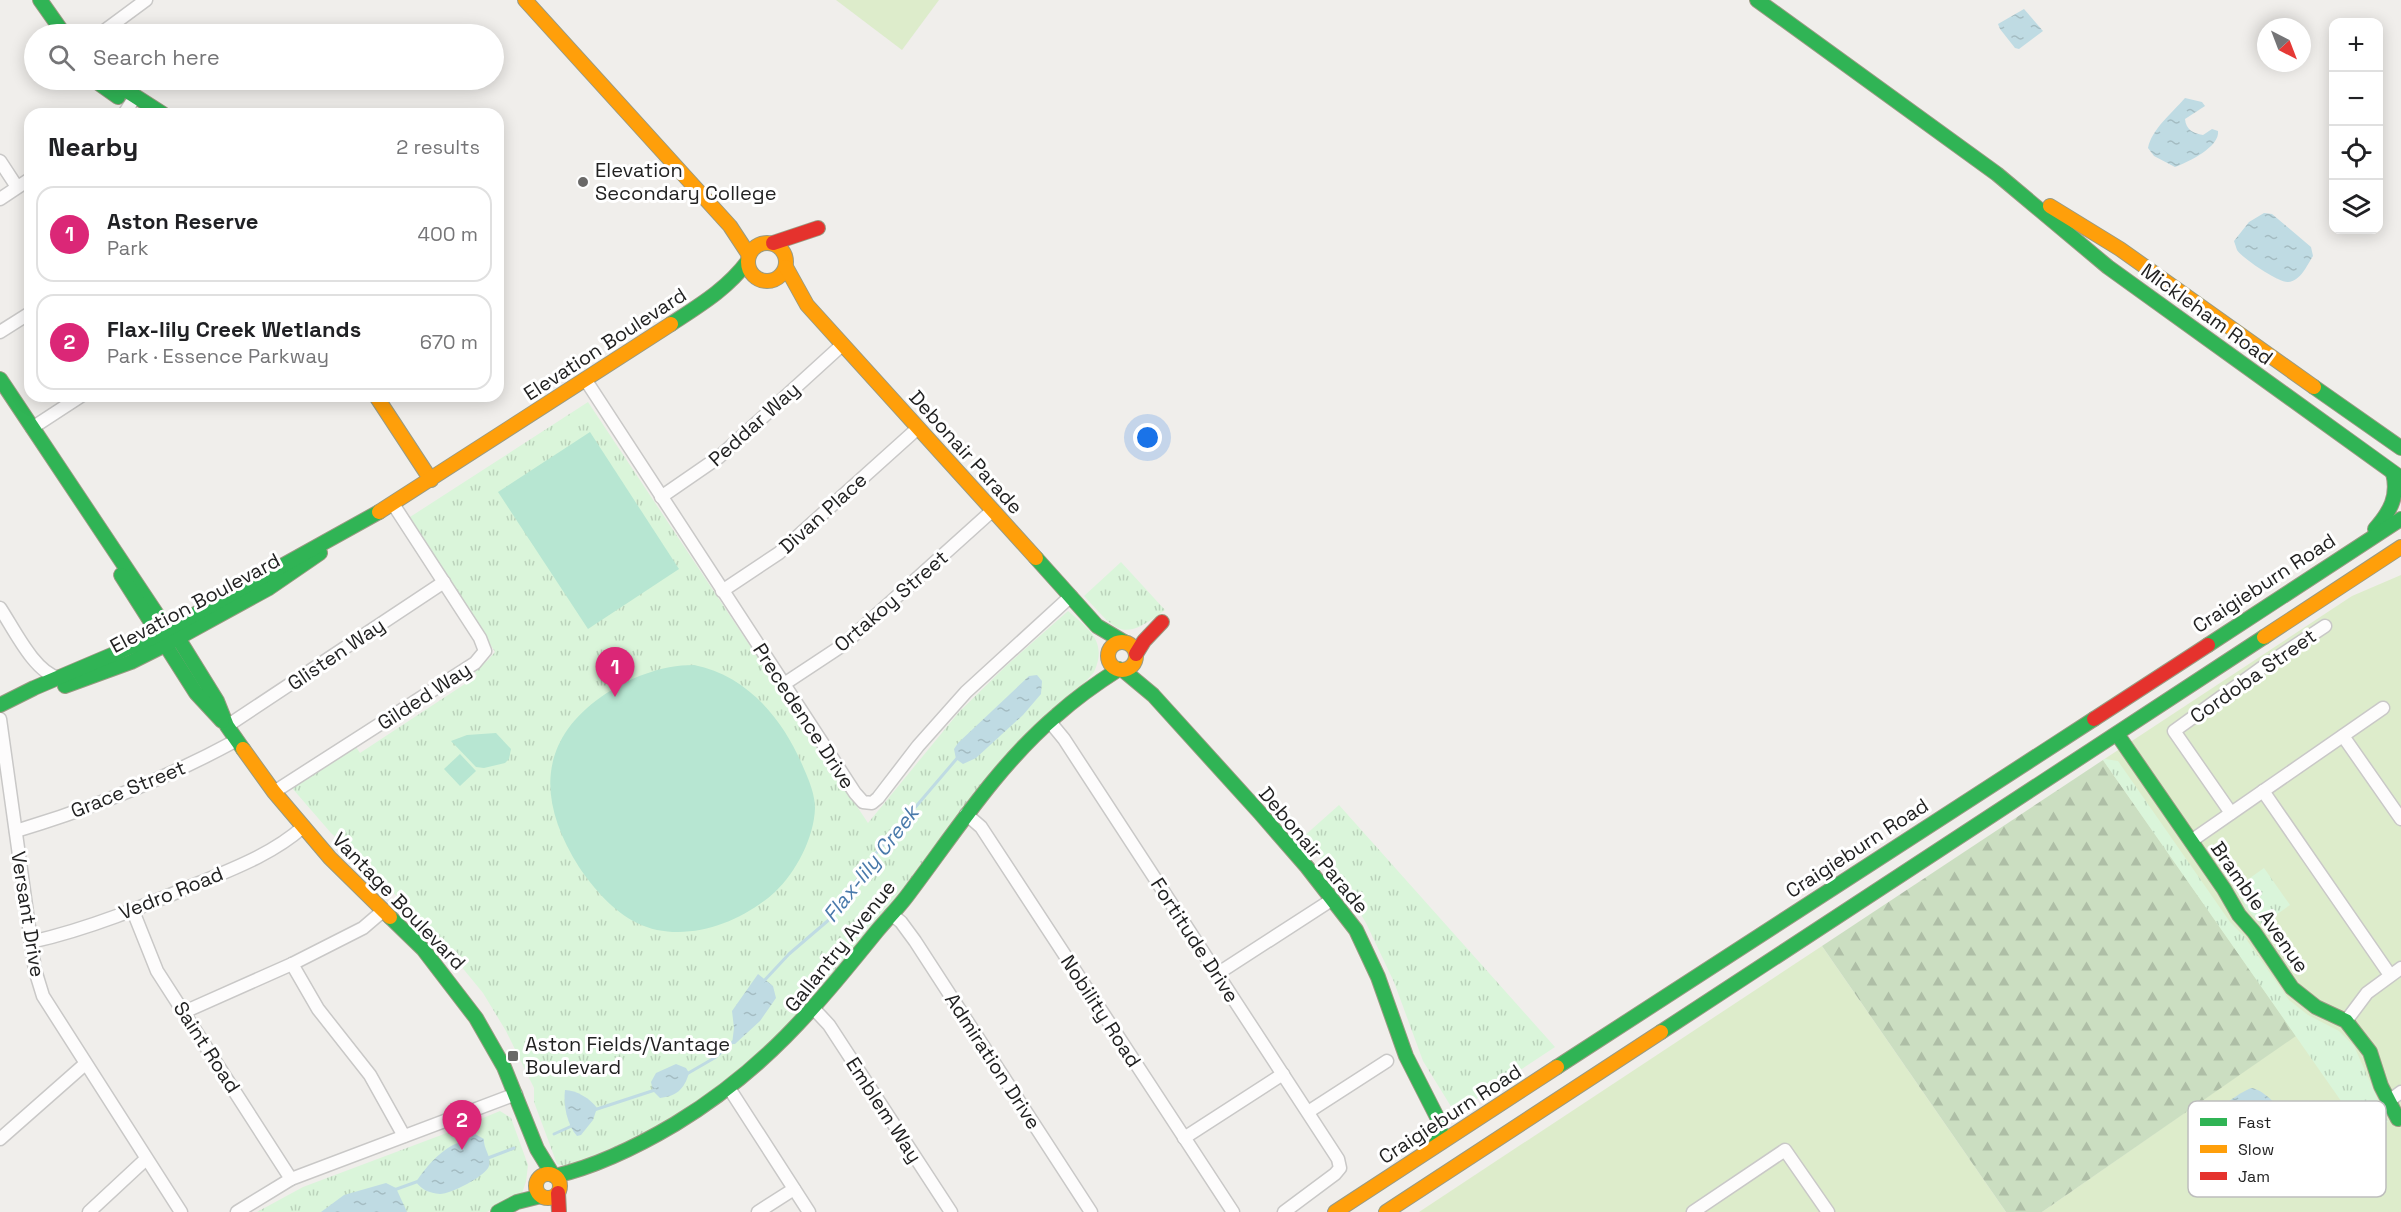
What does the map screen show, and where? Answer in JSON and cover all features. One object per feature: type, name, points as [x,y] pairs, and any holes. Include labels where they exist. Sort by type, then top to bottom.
[{"type":"street","points":[[28,0],[44,24]]},
{"type":"street","points":[[40,0],[57,24]]},
{"type":"street","points":[[113,24],[146,0]]},
{"type":"street","name":"Mickleham Road","points":[[1757,0],[1997,174],[2108,267],[2397,475]]},
{"type":"street","points":[[531,2],[730,226],[749,258],[750,271],[765,281],[780,277],[786,263],[804,238],[818,228],[767,244],[749,258]]},
{"type":"street","points":[[108,90],[130,105]]},
{"type":"street","points":[[118,90],[130,105]]},
{"type":"street","points":[[0,161],[17,187]]},
{"type":"street","name":"Mickleham Road","points":[[1997,174],[2120,249],[2398,445]]},
{"type":"street","points":[[0,199],[24,183]]},
{"type":"street","points":[[730,226],[782,249],[786,263]]},
{"type":"street","name":"Elevation Boulevard","points":[[717,294],[737,276],[749,258]]},
{"type":"street","name":"Debonair Parade","points":[[786,263],[807,305]]},
{"type":"street","name":"Elevation Boulevard","points":[[0,705],[34,688],[168,637],[269,588],[313,560],[362,522],[436,477],[717,294],[742,283],[765,281]]},
{"type":"street","name":"Debonair Parade","points":[[765,281],[788,291],[807,305],[1097,626],[1109,655]]},
{"type":"street","points":[[0,332],[24,317]]},
{"type":"street","name":"Peddar Way","points":[[662,497],[719,457],[842,345]]},
{"type":"street","name":"Vantage Boulevard","points":[[0,379],[6,400],[32,428],[123,560],[160,619],[196,693],[227,726],[274,792],[303,827],[344,872],[423,949],[459,994],[491,1042],[516,1094],[537,1149],[556,1183],[557,1212]]},
{"type":"street","name":"Precedence Drive","points":[[585,379],[722,591],[863,802],[872,803],[881,795],[918,746],[966,692],[1071,596]]},
{"type":"street","points":[[32,428],[72,402]]},
{"type":"street","points":[[380,402],[436,477]]},
{"type":"street","points":[[392,402],[436,477]]},
{"type":"street","name":"Divan Place","points":[[722,591],[779,553],[918,428]]},
{"type":"street","points":[[2359,545],[2393,506],[2398,487],[2397,475]]},
{"type":"street","name":"Gilded Way","points":[[274,792],[482,657],[485,651],[483,641],[393,504]]},
{"type":"street","name":"Ortakoy Street","points":[[784,684],[843,645],[993,510]]},
{"type":"street","name":"Craigieburn Road","points":[[1335,1212],[2401,519]]},
{"type":"street","points":[[1386,1212],[2401,547]]},
{"type":"street","name":"Glisten Way","points":[[227,726],[444,582]]},
{"type":"street","points":[[0,608],[36,664],[59,678]]},
{"type":"street","points":[[1165,619],[1144,641],[1131,666],[1121,669],[1112,665],[1109,655],[1116,643],[1125,642],[1165,619]]},
{"type":"street","name":"Debonair Parade","points":[[1097,626],[1125,642]]},
{"type":"street","name":"Cordoba Street","points":[[2231,813],[2174,732],[2260,669],[2325,626]]},
{"type":"street","name":"Elevation Boulevard","points":[[0,705],[114,670],[168,637]]},
{"type":"street","points":[[1125,642],[1133,647],[1136,657]]},
{"type":"street","name":"Gallantry Avenue","points":[[1085,691],[1109,655]]},
{"type":"street","name":"Debonair Parade","points":[[1136,657],[1153,695]]},
{"type":"street","points":[[34,688],[38,681],[36,664]]},
{"type":"street","name":"Debonair Parade","points":[[1121,669],[1153,695],[1307,867],[1356,930],[1370,958],[1407,1056],[1438,1119]]},
{"type":"street","name":"Gallantry Avenue","points":[[556,1183],[662,1131],[729,1088],[773,1053],[815,1010],[966,814],[1007,766],[1050,722],[1085,691],[1121,669]]},
{"type":"street","points":[[2191,841],[2383,708]]},
{"type":"street","name":"Versant Drive","points":[[0,719],[35,970],[43,996],[84,1065],[181,1212]]},
{"type":"street","name":"Fortitude Drive","points":[[1050,722],[1064,739],[1338,1159],[1340,1168],[1335,1174],[1284,1212]]},
{"type":"street","name":"Bramble Avenue","points":[[2117,734],[2224,889],[2238,915],[2254,932],[2292,988],[2316,1007],[2346,1021],[2370,1052],[2381,1086],[2395,1096],[2398,1119]]},
{"type":"street","points":[[2343,736],[2401,819]]},
{"type":"street","name":"Grace Street","points":[[16,831],[85,808],[146,784],[237,740]]},
{"type":"street","points":[[2263,791],[2390,975]]},
{"type":"street","name":"Nobility Road","points":[[966,814],[981,827],[1233,1212]]},
{"type":"street","name":"Vedro Road","points":[[31,942],[133,911],[268,852],[285,843],[303,827]]},
{"type":"street","points":[[1217,974],[1333,899]]},
{"type":"street","points":[[184,1012],[292,964],[363,928],[384,910]]},
{"type":"street","name":"Saint Road","points":[[133,911],[152,960],[291,1179]]},
{"type":"street","name":"Admiration Drive","points":[[891,914],[901,922],[915,941],[1091,1212]]},
{"type":"street","points":[[292,964],[318,1009],[370,1075],[404,1136]]},
{"type":"street","points":[[2346,1021],[2367,993],[2401,968]]},
{"type":"street","name":"Emblem Way","points":[[815,1010],[829,1025],[951,1212]]},
{"type":"street","points":[[1308,1112],[1387,1060]]},
{"type":"street","points":[[0,1139],[84,1065]]},
{"type":"street","points":[[1184,1138],[1282,1074]]},
{"type":"street","points":[[729,1088],[809,1212]]},
{"type":"street","points":[[237,1212],[291,1179],[516,1094]]},
{"type":"street","points":[[1438,1119],[1453,1127],[1464,1128]]},
{"type":"street","points":[[1435,1146],[1441,1133],[1438,1119]]},
{"type":"street","name":"Vantage Boulevard","points":[[537,1149],[540,1189],[557,1212]]},
{"type":"street","points":[[1693,1212],[1785,1150],[1828,1212]]},
{"type":"street","points":[[89,1212],[146,1159]]},
{"type":"street","points":[[498,1212],[540,1189],[545,1174],[556,1183],[551,1197],[540,1189]]},
{"type":"street","points":[[758,1212],[794,1188]]},
{"type":"green space","points":[[836,0],[939,0],[902,50]]},
{"type":"green space","points":[[588,402],[868,823],[959,712],[1007,665],[1068,611],[1089,630],[1099,652],[1094,672],[895,900],[783,1033],[727,1081],[667,1124],[567,1167],[557,1164],[534,1102],[534,1088],[506,1031],[483,993],[429,927],[331,833],[292,788],[356,747],[360,753],[477,676],[474,670],[495,652],[410,517]]},
{"type":"green space","points":[[590,432],[679,569],[588,629],[498,492]]},
{"type":"green space","points":[[1121,562],[1165,610],[1150,621],[1129,630],[1113,625],[1084,596]]},
{"type":"green space","points":[[2401,575],[2401,1212],[2042,1212],[2188,1110],[2188,1197],[2386,1197],[2386,1101],[2202,1101],[2295,1036],[2103,760],[2352,596]]},
{"type":"green space","points":[[694,665],[713,670],[747,689],[774,717],[796,751],[810,783],[815,808],[811,831],[797,865],[775,892],[728,922],[710,928],[673,932],[654,929],[628,918],[612,906],[591,883],[579,867],[556,820],[551,798],[551,776],[555,754],[565,734],[580,715],[601,697],[645,674],[669,667]]},
{"type":"green space","points":[[496,733],[511,749],[509,759],[505,763],[484,768],[476,767],[451,741],[467,735]]},
{"type":"green space","points":[[460,754],[476,771],[460,786],[444,769]]},
{"type":"green space","points":[[2103,760],[2296,1036],[2202,1101],[2188,1101],[2188,1111],[2042,1212],[2006,1212],[1822,946]]},
{"type":"green space","points":[[2103,760],[2118,761],[2230,922],[2244,936],[2289,1000],[2308,1015],[2339,1031],[2354,1046],[2379,1101],[2341,1101]]},
{"type":"green space","points":[[1339,805],[1555,1047],[1455,1113],[1423,1061],[1394,982],[1366,923],[1348,893],[1303,837]]},
{"type":"green space","points":[[2264,868],[2290,905],[2262,925],[2247,909],[2236,888]]},
{"type":"green space","points":[[1822,946],[2006,1212],[1419,1212]]},
{"type":"green space","points":[[500,1111],[511,1118],[528,1165],[526,1182],[522,1193],[487,1212],[257,1212],[303,1187]]},
{"type":"water","points":[[2024,9],[2043,31],[2019,49],[2015,48],[1998,24]]},
{"type":"water","points":[[2185,98],[2202,102],[2205,106],[2185,119],[2188,128],[2203,135],[2212,129],[2218,131],[2214,143],[2209,148],[2175,167],[2154,156],[2148,148],[2158,128]]},
{"type":"water","points":[[2264,213],[2272,214],[2311,247],[2313,256],[2303,272],[2293,281],[2283,281],[2269,274],[2237,250],[2234,241],[2249,222]]},
{"type":"water","points":[[1037,675],[1042,681],[1041,694],[1023,715],[976,758],[963,764],[956,759],[954,749],[958,743],[1029,676]]},
{"type":"water","points":[[758,974],[773,986],[776,998],[760,1021],[735,1044],[732,1044],[734,1028],[732,1011]]},
{"type":"water","points":[[676,1064],[686,1068],[689,1073],[687,1079],[679,1091],[671,1096],[660,1098],[653,1091],[651,1082],[656,1073]]},
{"type":"water","points":[[2251,1088],[2272,1101],[2230,1101]]},
{"type":"water","points":[[565,1090],[583,1096],[597,1108],[593,1120],[581,1135],[577,1136],[568,1120]]},
{"type":"water","points":[[475,1134],[484,1139],[489,1159],[489,1166],[482,1175],[468,1184],[440,1194],[429,1192],[418,1185],[416,1182],[428,1166],[447,1148]]},
{"type":"water","points":[[386,1183],[396,1188],[407,1212],[321,1212],[344,1195]]},
{"type":"waterway","name":"Flax-lily Creek","points":[[763,982],[789,954],[831,918],[872,858],[959,756]]},
{"type":"waterway","name":"Flax-lily Creek","points":[[685,1075],[716,1057],[734,1041]]},
{"type":"waterway","name":"Flax-lily Creek","points":[[594,1110],[655,1090]]},
{"type":"waterway","name":"Flax-lily Creek","points":[[554,1134],[574,1125]]},
{"type":"waterway","name":"Flax-lily Creek","points":[[488,1158],[514,1148]]},
{"type":"waterway","name":"Flax-lily Creek","points":[[394,1190],[419,1181]]},
{"type":"traffic: fast","points":[[40,0],[57,24]]},
{"type":"traffic: fast","points":[[1757,0],[1997,174],[2108,267],[2401,478]]},
{"type":"traffic: fast","points":[[108,90],[118,97]]},
{"type":"traffic: fast","points":[[126,90],[154,108]]},
{"type":"traffic: fast","points":[[671,324],[722,288],[748,261]]},
{"type":"traffic: fast","points":[[0,379],[160,619],[178,638],[217,701],[227,726],[243,749]]},
{"type":"traffic: fast","points":[[2314,387],[2401,448]]},
{"type":"traffic: fast","points":[[2375,529],[2392,503],[2395,489],[2393,473]]},
{"type":"traffic: fast","points":[[0,705],[34,688],[154,637],[379,512]]},
{"type":"traffic: fast","points":[[2208,645],[2401,519]]},
{"type":"traffic: fast","points":[[65,686],[131,662],[165,645],[269,588],[320,553]]},
{"type":"traffic: fast","points":[[1036,558],[1097,626],[1124,642]]},
{"type":"traffic: fast","points":[[121,575],[196,693],[222,721]]},
{"type":"traffic: fast","points":[[1661,1032],[2264,637]]},
{"type":"traffic: fast","points":[[555,1176],[602,1161],[661,1132],[707,1103],[761,1060],[808,1013],[900,905],[977,801],[1015,756],[1064,709],[1119,669]]},
{"type":"traffic: fast","points":[[1123,670],[1153,695],[1260,813],[1307,867],[1356,930],[1378,977],[1406,1056],[1438,1119],[1441,1133],[1435,1146]]},
{"type":"traffic: fast","points":[[1557,1067],[2094,719]]},
{"type":"traffic: fast","points":[[2117,734],[2224,889],[2239,915],[2254,932],[2292,988],[2316,1007],[2346,1021],[2370,1052],[2381,1086],[2398,1119]]},
{"type":"traffic: fast","points":[[390,917],[423,949],[476,1018],[504,1067],[537,1149],[553,1175]]},
{"type":"traffic: fast","points":[[498,1212],[517,1202],[541,1196]]},
{"type":"traffic: slow","points":[[525,0],[730,226],[749,255]]},
{"type":"traffic: slow","points":[[2050,206],[2120,249],[2314,387]]},
{"type":"traffic: slow","points":[[767,243],[781,248],[786,262],[781,276],[767,281],[753,276],[748,262],[753,248],[767,243]]},
{"type":"traffic: slow","points":[[786,267],[807,305],[1036,558]]},
{"type":"traffic: slow","points":[[379,512],[671,324]]},
{"type":"traffic: slow","points":[[380,402],[431,480]]},
{"type":"traffic: slow","points":[[2264,637],[2401,547]]},
{"type":"traffic: slow","points":[[1122,642],[1132,646],[1136,656],[1132,666],[1122,670],[1112,666],[1108,656],[1112,646],[1122,642]]},
{"type":"traffic: slow","points":[[243,749],[274,792],[330,858],[390,917]]},
{"type":"traffic: slow","points":[[1386,1212],[1661,1032]]},
{"type":"traffic: slow","points":[[1335,1212],[1557,1067]]},
{"type":"traffic: slow","points":[[548,1174],[553,1175],[559,1181],[560,1186],[559,1191],[553,1197],[548,1198],[543,1197],[537,1191],[536,1186],[537,1181],[543,1175],[548,1174]]},
{"type":"traffic: jam","points":[[773,243],[818,228]]},
{"type":"traffic: jam","points":[[1136,654],[1144,641],[1162,622]]},
{"type":"traffic: jam","points":[[2094,719],[2208,645]]},
{"type":"traffic: jam","points":[[558,1193],[559,1212]]},
{"type":"place","name":"Elevation Secondary College","points":[[583,182]]},
{"type":"place","name":"Aston Reserve","points":[[615,697]]},
{"type":"place","name":"Aston Fields/Vantage Boulevard","points":[[513,1056]]},
{"type":"place","name":"Flax-lily Creek Wetlands","points":[[462,1150]]}]
